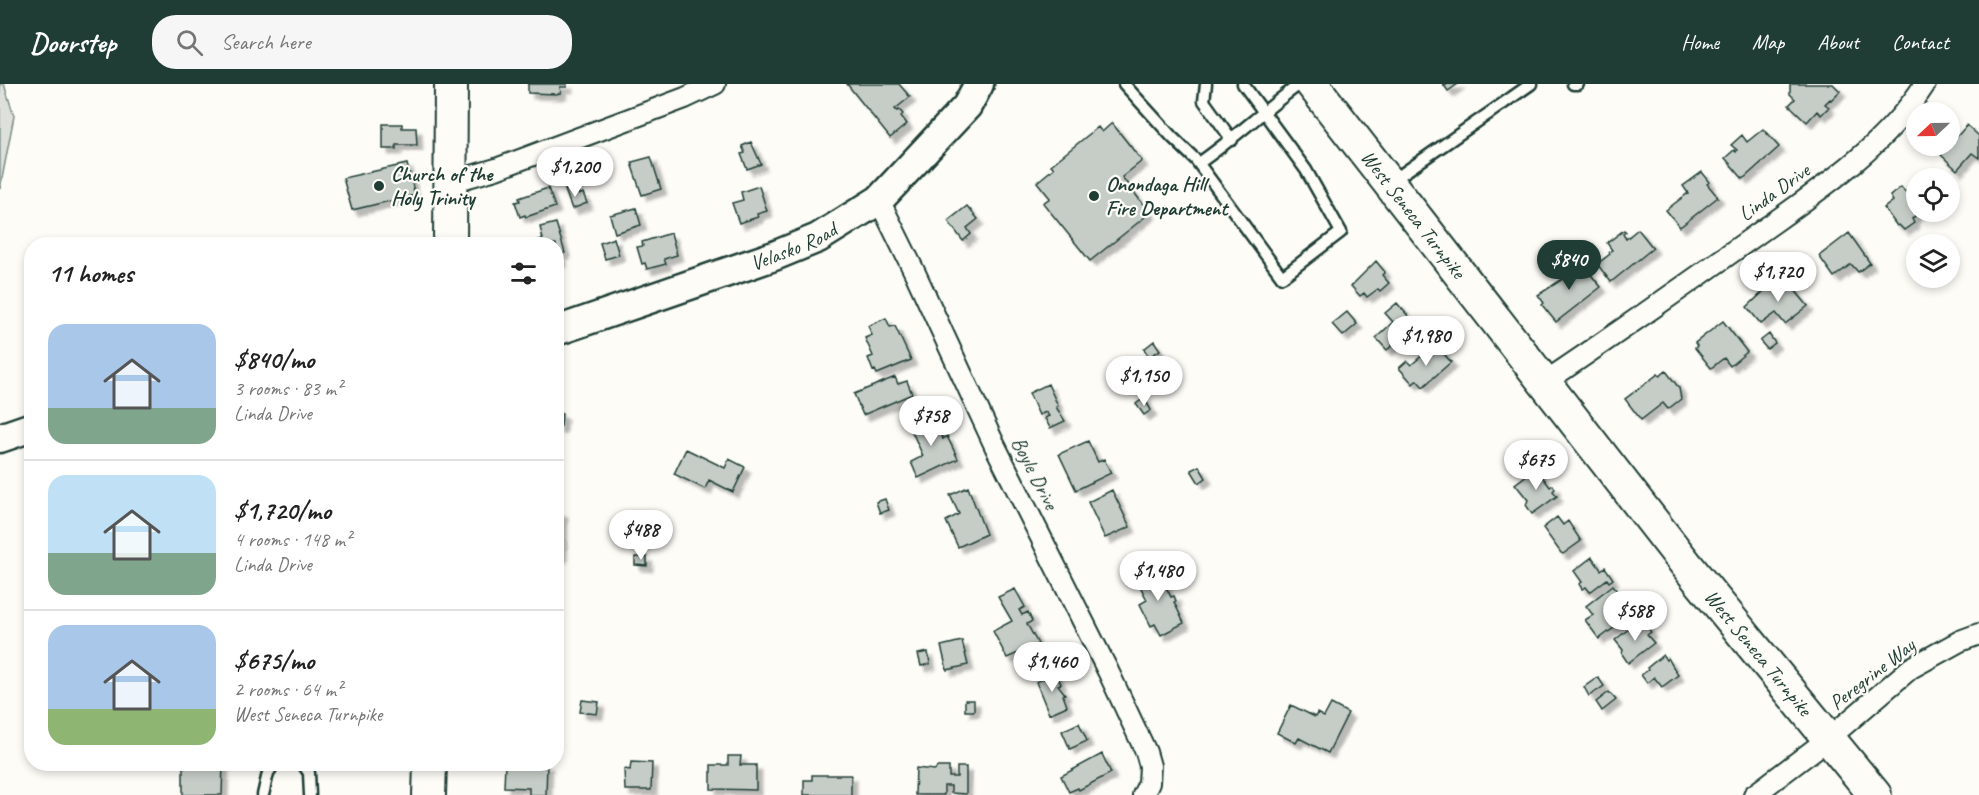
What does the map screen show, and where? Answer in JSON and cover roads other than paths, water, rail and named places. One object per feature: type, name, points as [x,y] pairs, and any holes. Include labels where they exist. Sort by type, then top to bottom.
[{"type":"main road","points":[[450,237],[451,84]]},
{"type":"main road","name":"West Seneca Turnpike","points":[[1312,84],[1689,568],[1875,795]]},
{"type":"main road","points":[[429,795],[430,771]]},
{"type":"street","points":[[451,182],[496,169],[685,98],[715,84]]},
{"type":"street","name":"Velasko Road","points":[[564,328],[774,256],[818,238],[879,200],[967,106],[978,84]]},
{"type":"street","name":"Linda Drive","points":[[1545,382],[1658,305],[1842,173],[1884,136],[1912,105],[1925,84]]},
{"type":"street","name":"Boyle Drive","points":[[879,200],[995,446],[1146,752],[1150,766],[1149,783],[1143,795]]},
{"type":"street","points":[[0,438],[24,430]]},
{"type":"street","name":"Peregrine Way","points":[[1754,795],[1828,739],[1911,668],[1960,641],[1979,634]]},
{"type":"lane","points":[[1124,84],[1199,163],[1282,277],[1341,232],[1306,170],[1243,84]]},
{"type":"lane","points":[[1206,84],[1203,101],[1232,140]]},
{"type":"lane","points":[[1199,163],[1232,140],[1263,111],[1300,84]]},
{"type":"lane","points":[[1390,183],[1531,84]]},
{"type":"lane","points":[[1573,84],[1578,84]]},
{"type":"lane","points":[[263,795],[269,771]]},
{"type":"lane","points":[[308,771],[310,795]]},
{"type":"place","name":"Church of the Holy Trinity","points":[[379,186]]},
{"type":"place","name":"Onondaga Hill Fire Department","points":[[1094,196]]}]
